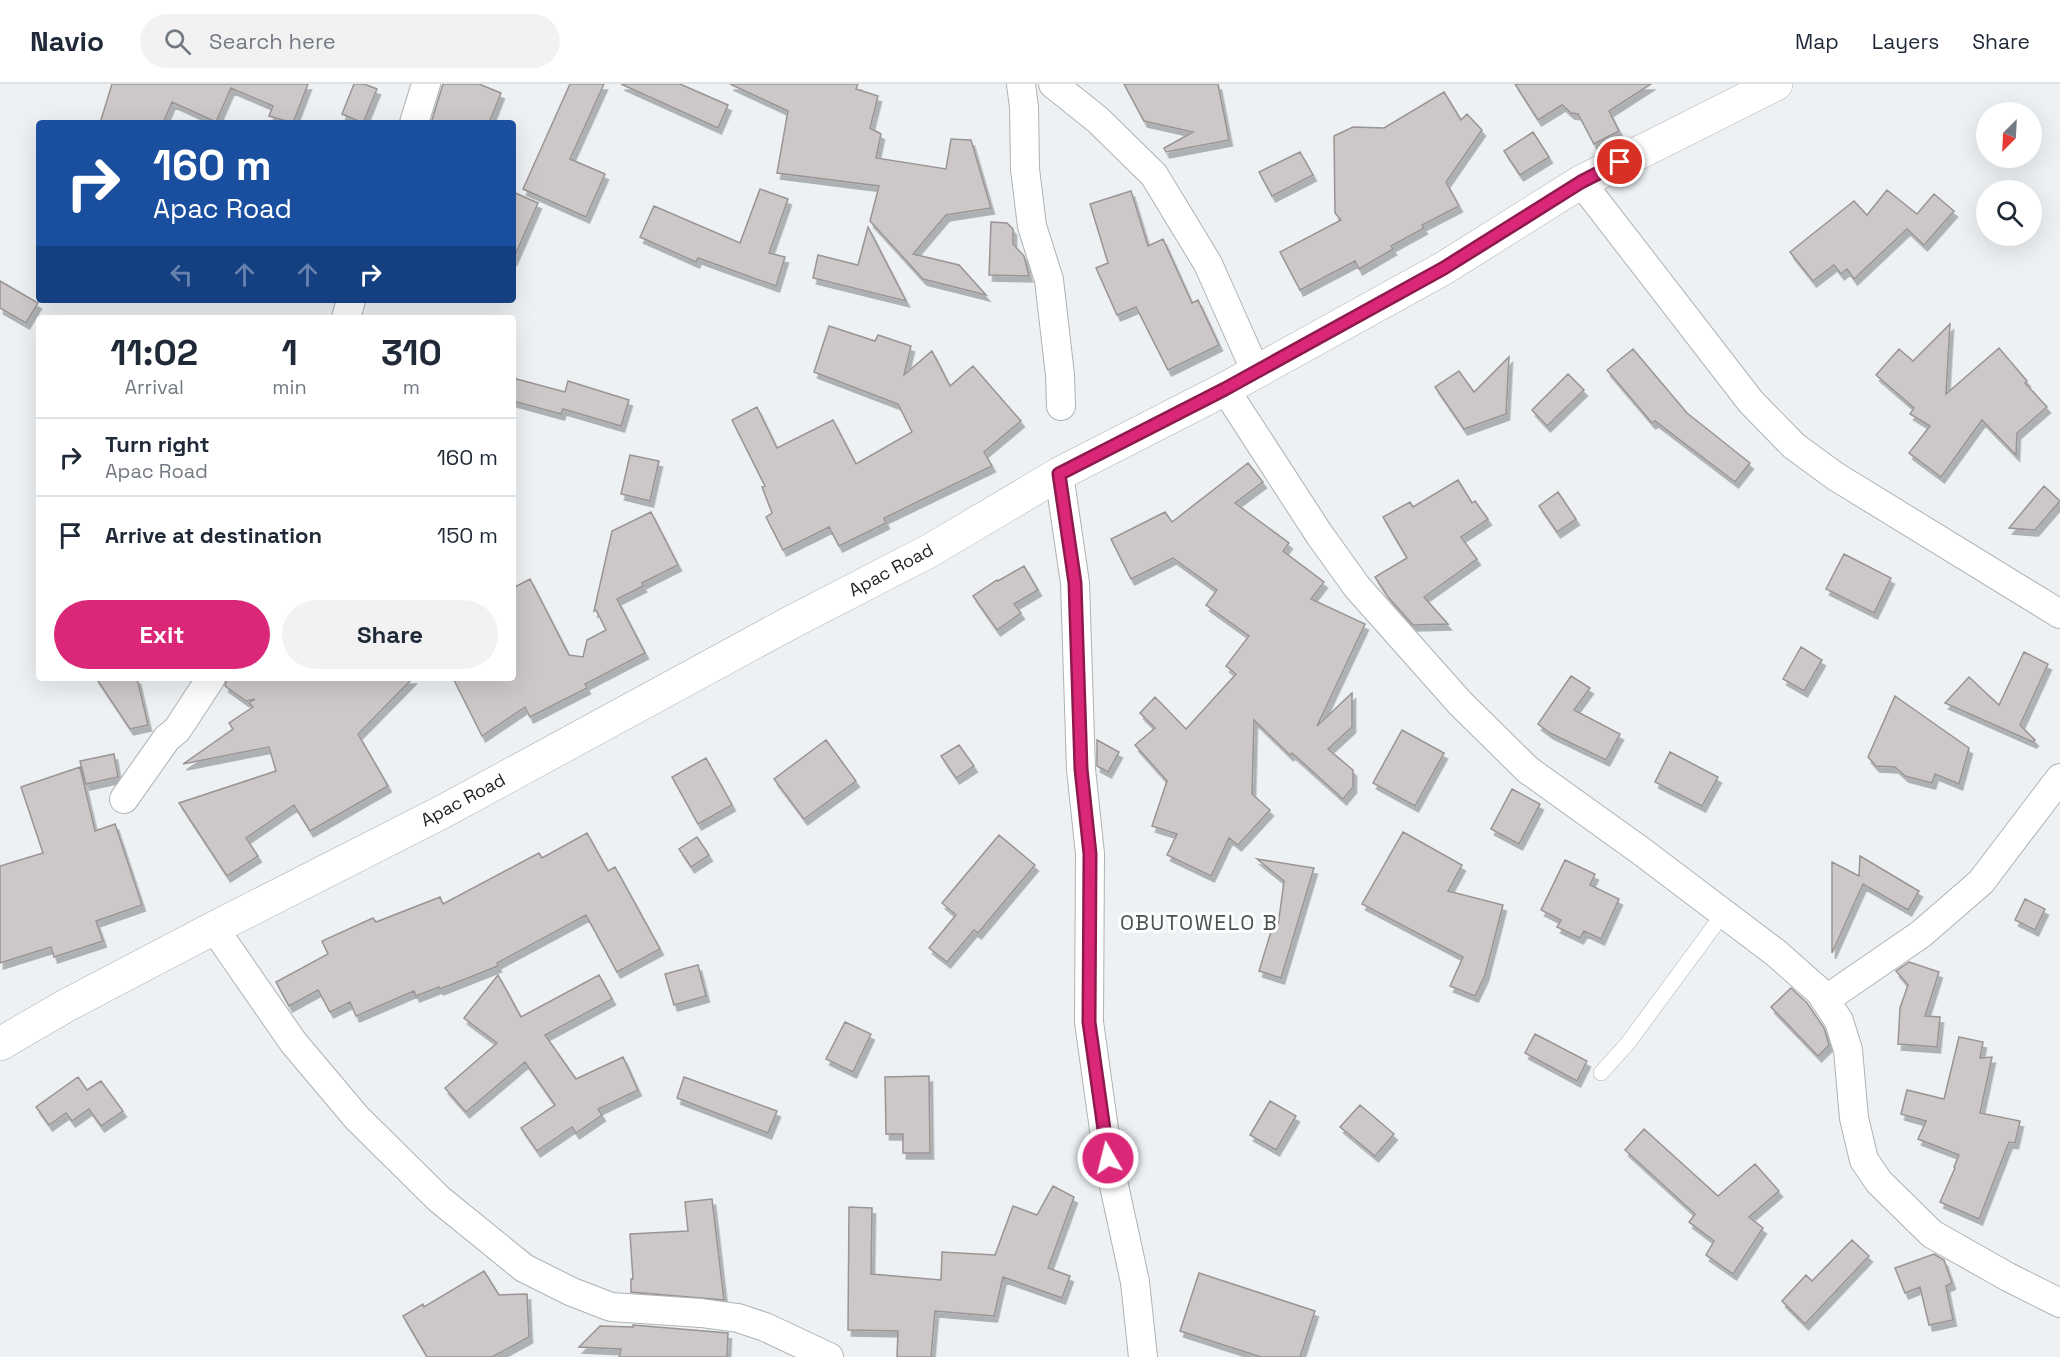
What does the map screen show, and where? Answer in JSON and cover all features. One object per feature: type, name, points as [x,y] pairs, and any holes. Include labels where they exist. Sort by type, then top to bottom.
[{"type":"main road","name":"Apac Road","points":[[0,1044],[68,1005],[444,811],[786,625],[931,550],[1059,474],[1225,389],[1444,268],[1581,182],[1776,84]]},
{"type":"street","points":[[415,120],[426,84]]},
{"type":"street","points":[[1021,84],[1025,169],[1032,226],[1049,280],[1060,375],[1061,406]]},
{"type":"street","points":[[1053,84],[1098,120],[1154,175],[1209,264],[1256,372]]},
{"type":"street","points":[[1581,182],[1750,402],[1794,447],[1845,482],[2060,614]]},
{"type":"street","points":[[1225,389],[1319,534],[1357,587],[1460,703],[1528,770],[1776,953],[1820,992],[1839,1021],[1845,1040],[1848,1050],[1854,1118],[1864,1160],[1879,1182],[1932,1234],[2060,1304]]},
{"type":"street","points":[[1059,474],[1075,583],[1081,769],[1090,854],[1089,1022],[1108,1158],[1136,1282],[1143,1357]]},
{"type":"street","points":[[124,799],[167,738],[177,730],[209,681]]},
{"type":"street","points":[[1825,1000],[1921,934],[1981,882],[2060,778]]},
{"type":"street","points":[[214,928],[293,1042],[357,1118],[439,1198],[524,1268],[572,1292],[611,1307],[738,1318],[829,1357]]},
{"type":"lane","points":[[1601,1073],[1628,1043],[1724,914]]},
{"type":"building","points":[[112,84],[308,84],[294,120],[269,116],[273,106],[231,88],[217,120],[212,120],[172,102],[164,120],[101,120]]},
{"type":"building","points":[[354,84],[364,84],[377,89],[364,120],[356,120],[342,114]]},
{"type":"building","points":[[443,84],[479,84],[501,93],[490,120],[432,120]]},
{"type":"building","points":[[570,84],[604,84],[570,159],[605,174],[586,217],[523,189]]},
{"type":"building","points":[[621,84],[680,84],[728,105],[718,128]]},
{"type":"building","points":[[730,84],[858,84],[856,89],[878,96],[870,128],[881,134],[876,158],[946,169],[951,139],[971,140],[991,208],[946,215],[913,254],[959,265],[986,295],[923,279],[870,221],[879,186],[777,173],[788,111]]},
{"type":"building","points":[[1124,84],[1218,84],[1229,140],[1166,152],[1164,148],[1193,132],[1144,121]]},
{"type":"building","points":[[1515,84],[1651,84],[1609,111],[1619,131],[1594,144],[1578,114],[1571,113],[1562,105],[1538,120]]},
{"type":"building","points":[[1444,92],[1461,120],[1467,114],[1482,130],[1446,182],[1459,206],[1422,225],[1424,228],[1391,246],[1393,249],[1359,269],[1355,261],[1300,290],[1280,252],[1341,220],[1335,213],[1334,136],[1353,127],[1384,128]]},
{"type":"building","points":[[1533,132],[1549,157],[1520,175],[1504,151]]},
{"type":"building","points":[[1300,152],[1313,175],[1272,196],[1259,172]]},
{"type":"building","points":[[760,189],[788,199],[769,253],[785,257],[776,286],[698,258],[696,262],[640,237],[654,206],[740,243]]},
{"type":"building","points":[[1887,190],[1917,214],[1934,194],[1954,211],[1924,245],[1907,229],[1854,279],[1847,269],[1841,274],[1834,265],[1813,281],[1790,252],[1854,201],[1867,215]]},
{"type":"building","points":[[1131,191],[1148,246],[1163,239],[1192,303],[1198,300],[1219,345],[1168,370],[1136,307],[1117,315],[1096,268],[1108,263],[1090,204]]},
{"type":"building","points":[[516,193],[538,203],[516,253]]},
{"type":"building","points":[[991,222],[1007,223],[1013,229],[1013,244],[1024,256],[1029,276],[989,275]]},
{"type":"building","points":[[868,227],[906,301],[813,278],[818,255],[858,265]]},
{"type":"building","points":[[0,281],[38,303],[26,323],[0,308]]},
{"type":"building","points":[[1950,324],[1946,394],[1999,348],[2027,381],[2025,383],[2047,407],[2017,433],[2016,455],[1982,420],[1941,477],[1909,453],[1930,426],[1910,414],[1914,408],[1876,375],[1899,349],[1913,361]]},
{"type":"building","points":[[829,326],[875,341],[878,335],[911,346],[904,375],[932,351],[950,386],[973,366],[1021,421],[984,452],[992,466],[884,518],[886,523],[839,546],[829,527],[783,550],[766,517],[772,513],[762,487],[765,486],[732,420],[757,407],[777,448],[833,420],[856,464],[912,432],[898,404],[814,372]]},
{"type":"building","points":[[1633,349],[1687,413],[1750,463],[1735,482],[1655,421],[1652,423],[1607,370]]},
{"type":"building","points":[[1509,357],[1506,414],[1464,429],[1435,387],[1459,371],[1474,392]]},
{"type":"building","points":[[1568,374],[1584,390],[1547,426],[1532,410]]},
{"type":"building","points":[[516,379],[565,392],[568,381],[629,400],[621,426],[563,409],[561,414],[516,402]]},
{"type":"building","points":[[630,455],[659,461],[650,501],[621,494]]},
{"type":"building","points":[[1248,463],[1263,482],[1235,503],[1289,543],[1283,551],[1324,582],[1311,599],[1365,624],[1317,726],[1352,693],[1352,727],[1328,749],[1353,770],[1353,787],[1343,799],[1292,753],[1290,755],[1254,720],[1252,794],[1270,810],[1238,845],[1229,838],[1211,876],[1167,855],[1177,834],[1152,826],[1167,781],[1135,745],[1155,728],[1140,713],[1155,697],[1186,729],[1236,674],[1226,666],[1249,636],[1206,605],[1217,590],[1173,558],[1131,579],[1111,539],[1165,512],[1172,522]]},
{"type":"building","points":[[1458,480],[1472,503],[1475,501],[1488,519],[1461,537],[1477,559],[1424,597],[1448,624],[1413,625],[1388,597],[1375,577],[1407,558],[1383,517],[1410,502],[1413,507]]},
{"type":"building","points":[[2044,486],[2060,501],[2035,530],[2009,528]]},
{"type":"building","points":[[1558,492],[1576,519],[1557,532],[1539,506]]},
{"type":"building","points":[[651,512],[678,565],[642,583],[643,586],[617,599],[645,653],[585,684],[587,688],[530,717],[525,707],[482,736],[454,681],[516,681],[516,586],[530,579],[569,655],[583,657],[587,640],[606,630],[596,610],[594,611],[612,531]]},
{"type":"building","points":[[1844,554],[1891,578],[1874,613],[1826,589]]},
{"type":"building","points":[[1024,566],[1038,590],[1014,604],[1021,613],[997,630],[973,596]]},
{"type":"building","points":[[1801,647],[1822,660],[1804,691],[1783,679]]},
{"type":"building","points":[[2024,652],[2048,664],[2020,725],[2035,740],[2033,742],[1945,703],[1969,677],[1999,705]]},
{"type":"building","points":[[1571,676],[1590,688],[1574,710],[1620,734],[1606,760],[1550,733],[1538,724]]},
{"type":"building","points":[[98,681],[138,681],[148,725],[130,729]]},
{"type":"building","points":[[226,681],[410,681],[358,734],[388,786],[310,831],[294,805],[246,838],[258,856],[227,876],[179,803],[276,771],[269,747],[183,764],[233,729],[229,723],[253,707],[249,703],[255,699],[246,701],[225,686]]},
{"type":"building","points":[[1895,696],[1969,748],[1959,784],[1935,774],[1932,783],[1905,776],[1895,767],[1876,766],[1868,757]]},
{"type":"building","points":[[1402,730],[1444,753],[1415,806],[1373,783]]},
{"type":"building","points":[[826,740],[856,781],[804,819],[774,779]]},
{"type":"building","points":[[1097,740],[1119,752],[1108,772],[1097,766]]},
{"type":"building","points":[[959,745],[974,766],[956,778],[941,756]]},
{"type":"building","points":[[1670,752],[1718,777],[1702,806],[1655,782]]},
{"type":"building","points":[[114,754],[118,777],[86,784],[80,761]]},
{"type":"building","points":[[706,758],[732,805],[698,824],[672,777]]},
{"type":"building","points":[[80,767],[95,831],[115,824],[142,905],[96,921],[103,941],[54,957],[51,947],[0,963],[0,866],[43,853],[21,787]]},
{"type":"building","points":[[1512,789],[1540,804],[1519,844],[1491,829]]},
{"type":"building","points":[[1403,832],[1462,865],[1448,891],[1503,905],[1485,975],[1475,996],[1450,986],[1463,957],[1362,904]]},
{"type":"building","points":[[587,833],[608,871],[615,867],[660,949],[617,972],[586,915],[497,963],[498,966],[440,989],[439,987],[416,996],[414,991],[356,1016],[350,1002],[330,1012],[318,990],[289,1006],[276,982],[328,954],[322,941],[373,918],[376,922],[440,897],[443,904],[539,853],[542,858]]},
{"type":"building","points":[[999,835],[1035,865],[978,933],[974,930],[947,962],[929,948],[956,915],[942,903]]},
{"type":"building","points":[[697,837],[709,855],[691,867],[679,849]]},
{"type":"building","points":[[1860,856],[1919,891],[1908,910],[1863,884],[1832,953],[1832,862],[1859,876]]},
{"type":"building","points":[[1257,859],[1314,868],[1281,978],[1259,971],[1273,925],[1278,926],[1284,881]]},
{"type":"building","points":[[1565,860],[1595,874],[1590,885],[1619,899],[1601,939],[1584,931],[1580,938],[1557,927],[1561,920],[1541,910]]},
{"type":"building","points":[[2025,899],[2045,909],[2035,930],[2015,920]]},
{"type":"building","points":[[1909,962],[1939,972],[1925,1016],[1940,1017],[1937,1047],[1898,1044],[1900,1008],[1908,985],[1896,971]]},
{"type":"building","points":[[698,965],[706,996],[674,1005],[665,974]]},
{"type":"building","points":[[498,975],[521,1017],[599,975],[612,999],[545,1035],[576,1079],[623,1057],[638,1090],[598,1109],[602,1115],[576,1133],[572,1127],[537,1151],[521,1128],[555,1105],[525,1062],[466,1112],[445,1088],[497,1043],[464,1018]]},
{"type":"building","points":[[1791,988],[1807,1003],[1824,1028],[1829,1045],[1818,1056],[1771,1007]]},
{"type":"building","points":[[845,1022],[871,1034],[853,1072],[826,1059]]},
{"type":"building","points":[[1535,1034],[1587,1061],[1577,1081],[1525,1053]]},
{"type":"building","points":[[1959,1037],[1983,1042],[1980,1058],[1992,1057],[1980,1113],[2020,1121],[2015,1143],[2009,1142],[1979,1219],[1940,1202],[1959,1155],[1918,1139],[1926,1121],[1901,1114],[1907,1090],[1944,1099]]},
{"type":"building","points":[[929,1076],[930,1153],[903,1153],[903,1134],[886,1134],[885,1077]]},
{"type":"building","points":[[78,1077],[87,1090],[101,1081],[123,1111],[101,1126],[89,1109],[72,1121],[66,1113],[49,1125],[36,1107]]},
{"type":"building","points":[[684,1077],[777,1111],[768,1133],[677,1098]]},
{"type":"building","points":[[1270,1101],[1296,1116],[1276,1150],[1250,1135]]},
{"type":"building","points":[[1360,1105],[1394,1134],[1375,1156],[1340,1127]]},
{"type":"building","points":[[1644,1129],[1718,1196],[1755,1164],[1779,1191],[1749,1217],[1763,1228],[1733,1274],[1706,1255],[1714,1241],[1689,1222],[1695,1214],[1625,1150]]},
{"type":"building","points":[[1053,1186],[1074,1197],[1048,1268],[1070,1276],[1062,1298],[1003,1277],[994,1316],[935,1311],[931,1357],[897,1357],[898,1331],[848,1330],[849,1207],[872,1208],[871,1274],[941,1280],[942,1252],[995,1255],[1013,1206],[1037,1215]]},
{"type":"building","points":[[712,1199],[724,1300],[631,1292],[631,1279],[633,1279],[630,1234],[688,1231],[685,1202]]},
{"type":"building","points":[[1852,1240],[1869,1256],[1805,1324],[1782,1301],[1806,1275],[1812,1281]]},
{"type":"building","points":[[1934,1254],[1944,1260],[1952,1283],[1946,1286],[1953,1320],[1929,1325],[1920,1287],[1905,1293],[1895,1268]]},
{"type":"building","points":[[484,1271],[499,1295],[527,1294],[529,1337],[492,1357],[427,1357],[403,1316],[423,1304],[424,1307]]},
{"type":"building","points":[[1199,1273],[1315,1311],[1300,1357],[1261,1357],[1180,1331]]},
{"type":"building","points":[[633,1325],[728,1333],[727,1357],[619,1357],[621,1349],[579,1347],[600,1326],[633,1327]]},
{"type":"district","name":"OBUTOWELO B","points":[[1199,923]]},
{"type":"route","points":[[1108,1158],[1089,1022],[1090,854],[1081,769],[1075,583],[1059,474],[1225,389],[1444,268],[1581,182],[1620,162]]}]
